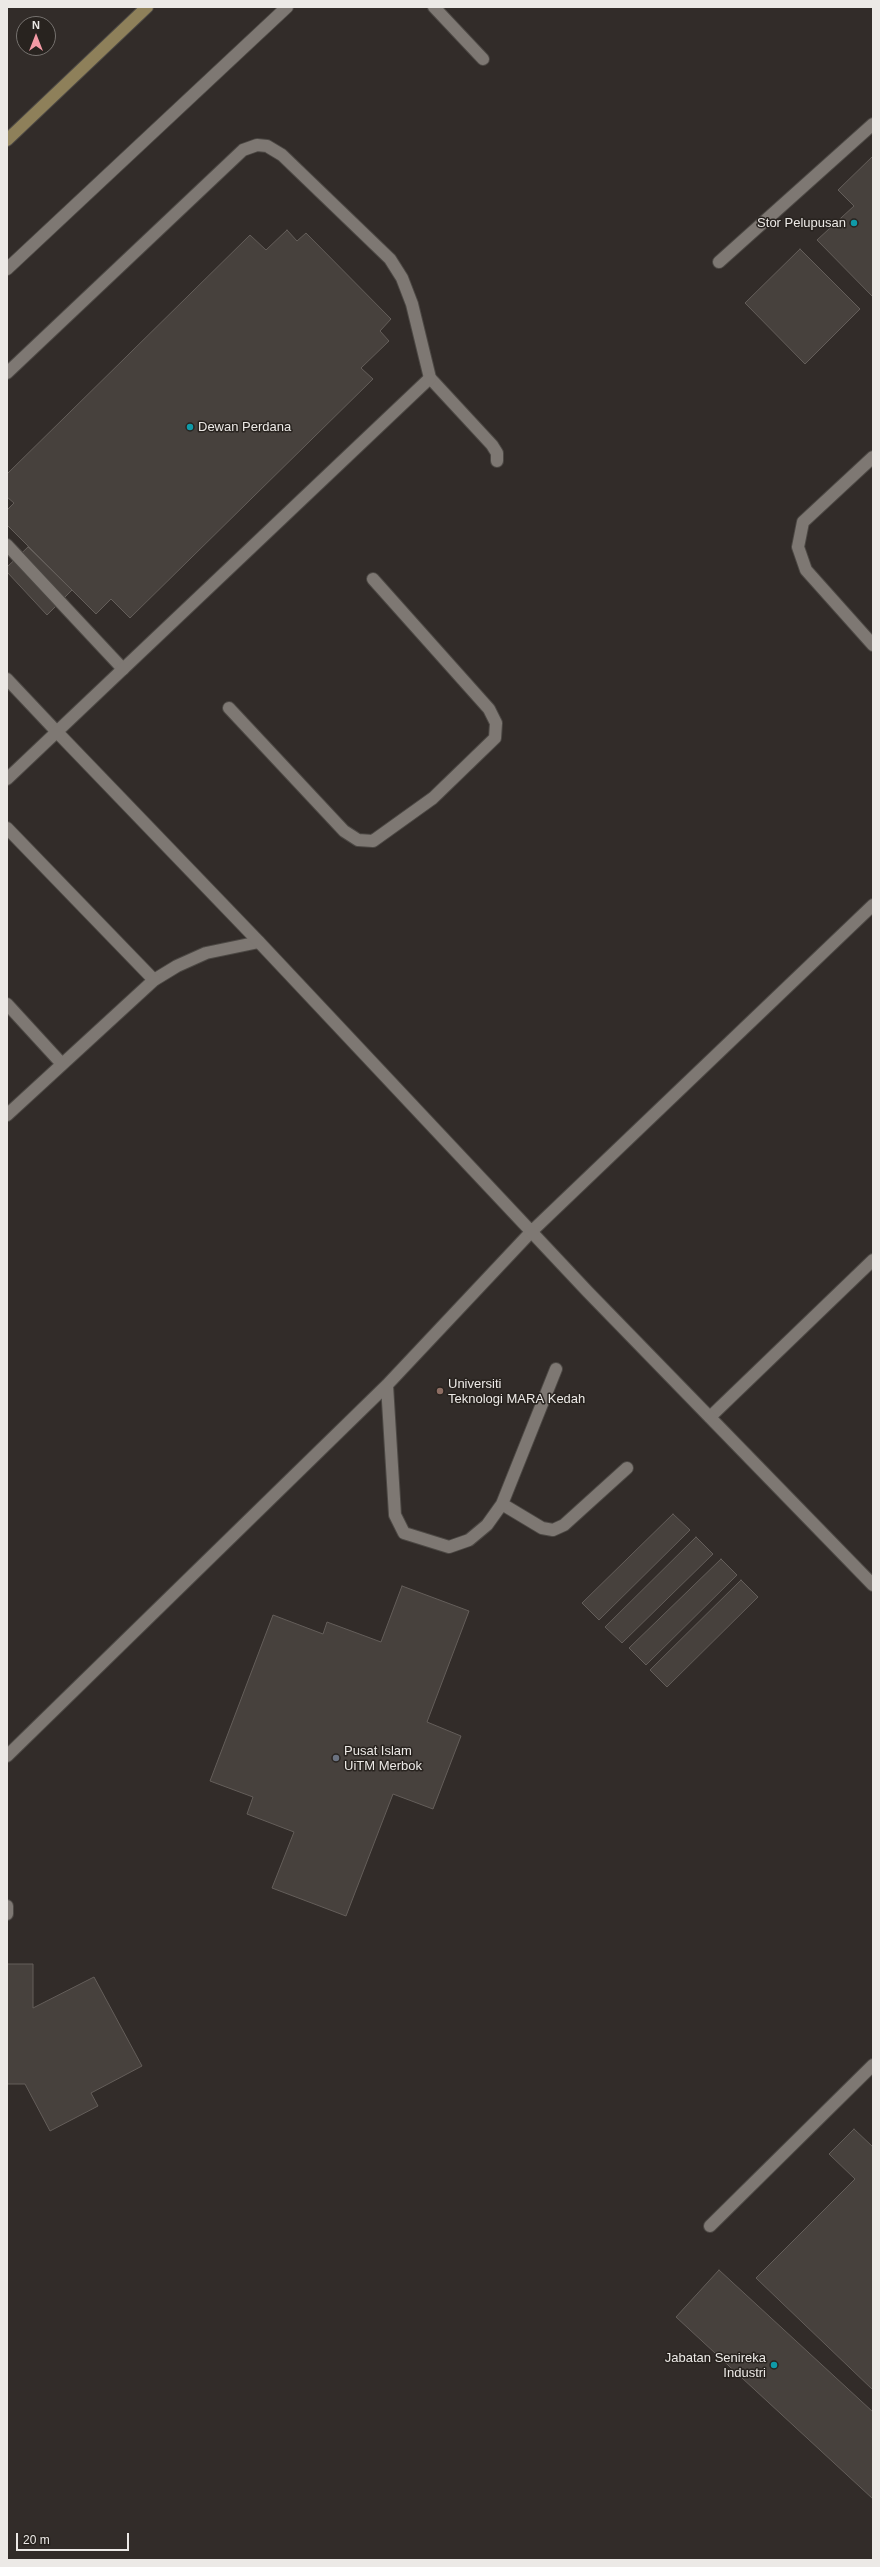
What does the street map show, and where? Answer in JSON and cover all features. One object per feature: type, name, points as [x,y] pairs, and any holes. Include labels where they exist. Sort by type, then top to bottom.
[{"type":"street","points":[[7,140],[147,7]]},
{"type":"street","points":[[7,269],[287,7]]},
{"type":"street","points":[[434,7],[483,59]]},
{"type":"street","points":[[719,262],[873,124]]},
{"type":"street","points":[[7,373],[243,150],[257,145],[267,146],[282,155],[390,259],[402,278],[412,304],[430,378],[492,445],[497,453],[497,461]]},
{"type":"street","points":[[7,779],[430,378]]},
{"type":"street","points":[[873,457],[803,522],[798,547],[806,570],[873,645]]},
{"type":"street","points":[[7,545],[123,669]]},
{"type":"street","points":[[229,708],[344,832],[358,840],[373,842],[434,798],[495,738],[496,722],[489,709],[373,579]]},
{"type":"street","points":[[7,679],[258,942],[531,1232],[873,1585]]},
{"type":"street","points":[[7,828],[154,980]]},
{"type":"street","points":[[7,1756],[387,1385],[531,1232],[873,905]]},
{"type":"street","points":[[7,1115],[154,980],[177,966],[206,953],[258,942]]},
{"type":"street","points":[[7,1004],[62,1064]]},
{"type":"street","points":[[710,1417],[873,1260]]},
{"type":"street","points":[[387,1385],[395,1514],[404,1533],[448,1547],[469,1540],[487,1525],[502,1504],[556,1369]]},
{"type":"street","points":[[502,1504],[542,1528],[553,1530],[564,1525],[627,1468]]},
{"type":"street","points":[[7,1906],[7,1914]]},
{"type":"street","points":[[710,2226],[873,2065]]},
{"type":"building","name":"Stor Pelupusan","points":[[873,156],[873,297],[817,240],[854,206],[838,190]]},
{"type":"building","name":"Dewan Perdana","points":[[287,230],[297,241],[306,233],[391,319],[380,331],[389,341],[361,368],[373,379],[130,618],[111,599],[96,614],[7,525],[7,510],[14,503],[7,497],[7,474],[250,235],[266,250]]},
{"type":"building","points":[[800,249],[860,309],[805,364],[745,303]]},
{"type":"building","points":[[28,547],[72,590],[47,615],[7,572],[7,567]]},
{"type":"building","points":[[673,1514],[690,1530],[599,1620],[582,1603]]},
{"type":"building","points":[[696,1537],[713,1554],[622,1643],[605,1627]]},
{"type":"building","points":[[721,1559],[737,1575],[646,1665],[629,1648]]},
{"type":"building","points":[[741,1580],[758,1597],[667,1687],[650,1670]]},
{"type":"building","name":"Pusat Islam UiTM Merbok","points":[[402,1586],[469,1611],[427,1722],[461,1736],[433,1809],[393,1794],[346,1916],[272,1888],[294,1832],[247,1814],[253,1797],[210,1781],[273,1615],[323,1634],[327,1622],[381,1642]]},
{"type":"building","points":[[7,1964],[33,1964],[33,2008],[94,1977],[142,2066],[91,2093],[98,2106],[50,2131],[25,2084],[7,2084]]},
{"type":"building","points":[[854,2129],[873,2147],[873,2390],[756,2278],[855,2179],[829,2154]]},
{"type":"building","name":"Jabatan Senireka Industri","points":[[719,2270],[873,2412],[873,2499],[676,2317]]},
{"type":"place","name":"Stor Pelupusan","points":[[854,223]]},
{"type":"place","name":"Dewan Perdana","points":[[190,427]]},
{"type":"place","name":"Universiti Teknologi MARA Kedah","points":[[440,1391]]},
{"type":"place","name":"Pusat Islam UiTM Merbok","points":[[336,1758]]},
{"type":"place","name":"Jabatan Senireka Industri","points":[[774,2365]]}]
